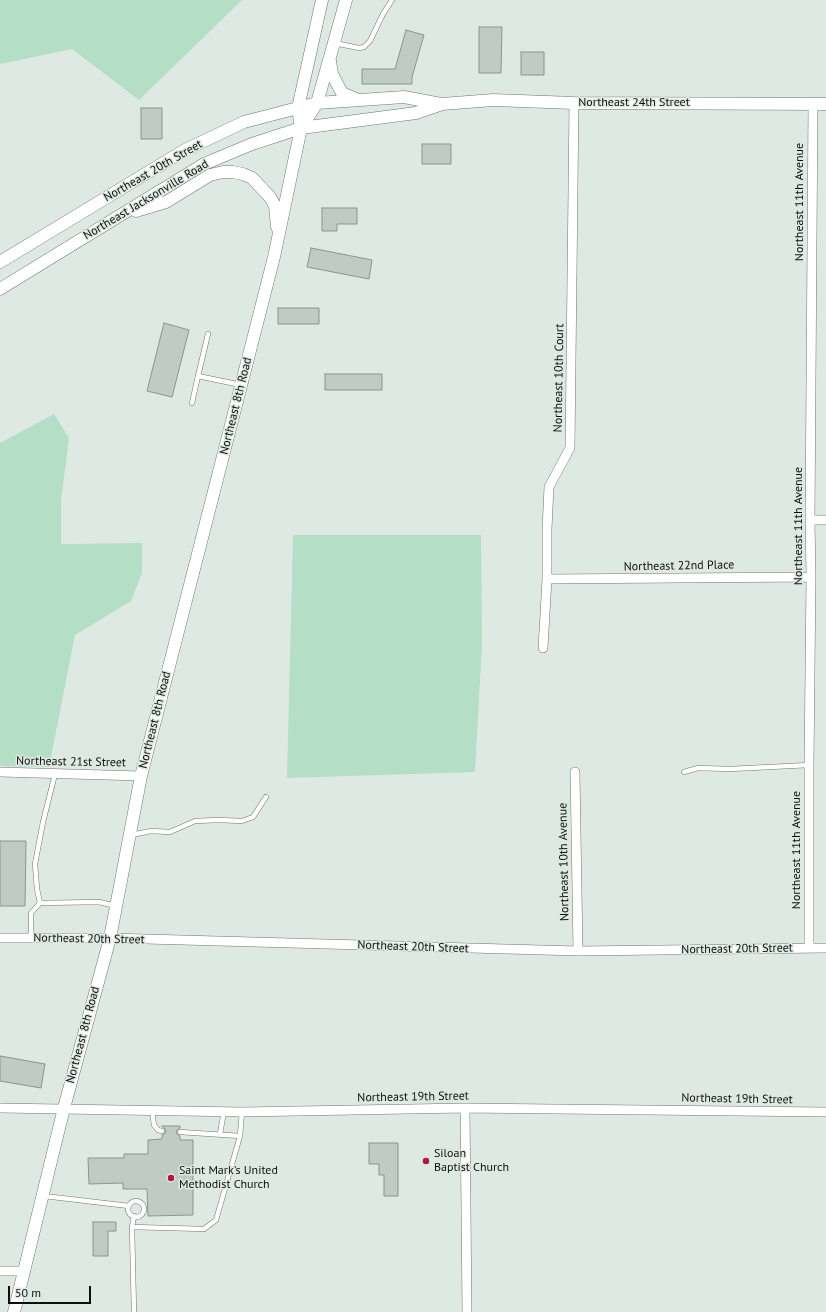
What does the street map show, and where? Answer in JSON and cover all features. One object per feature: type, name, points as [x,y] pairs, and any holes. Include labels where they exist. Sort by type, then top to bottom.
[{"type":"main road","points":[[298,108],[322,0]]},
{"type":"main road","points":[[317,103],[346,0]]},
{"type":"main road","points":[[330,57],[332,74],[342,93],[357,100]]},
{"type":"main road","name":"Northeast 24th Street","points":[[317,103],[404,97],[442,104]]},
{"type":"main road","name":"Northeast 24th Street","points":[[301,128],[416,113],[442,104],[494,100],[574,103],[826,104]]},
{"type":"main road","name":"Northeast 20th Street","points":[[0,262],[185,150],[244,122],[317,103]]},
{"type":"main road","name":"Northeast 8th Road","points":[[301,128],[317,103]]},
{"type":"main road","name":"Northeast 8th Road","points":[[14,1312],[64,1108],[110,938],[141,776],[271,273],[301,128],[298,108]]},
{"type":"main road","name":"Northeast Jacksonville Road","points":[[0,289],[204,164],[252,144],[301,128]]},
{"type":"main road","points":[[120,216],[166,202],[210,175],[223,172],[233,172],[252,178],[270,196],[275,206],[278,241]]},
{"type":"street","name":"Northeast 10th Court","points":[[543,648],[547,579],[549,487],[570,448],[574,103]]},
{"type":"street","name":"Northeast 11th Avenue","points":[[809,948],[809,765],[812,577],[810,520],[813,104]]},
{"type":"street","points":[[810,520],[826,520]]},
{"type":"street","name":"Northeast 22nd Place","points":[[547,579],[812,577]]},
{"type":"street","name":"Northeast 21st Street","points":[[0,772],[141,776]]},
{"type":"street","name":"Northeast 10th Avenue","points":[[575,772],[578,951]]},
{"type":"street","name":"Northeast 20th Street","points":[[0,938],[110,938],[578,951],[826,948]]},
{"type":"street","name":"Northeast 19th Street","points":[[0,1108],[242,1112],[465,1108],[826,1112]]},
{"type":"street","points":[[465,1108],[467,1312]]},
{"type":"street","points":[[0,1271],[24,1271]]},
{"type":"lane","points":[[334,43],[358,48],[364,47],[370,41],[383,14],[392,0]]},
{"type":"lane","points":[[192,403],[208,334]]},
{"type":"lane","points":[[198,376],[241,385]]},
{"type":"lane","points":[[684,772],[698,768],[730,769],[809,765]]},
{"type":"lane","points":[[40,903],[35,864],[43,822],[55,774]]},
{"type":"lane","points":[[130,836],[151,832],[170,832],[196,821],[242,821],[253,817],[266,797]]},
{"type":"lane","points":[[31,938],[31,913],[40,903],[99,902],[116,906]]},
{"type":"lane","points":[[152,1110],[154,1125],[158,1130],[162,1131]]},
{"type":"lane","points":[[220,1134],[224,1111]]},
{"type":"lane","points":[[132,1227],[204,1228],[216,1220],[240,1136],[242,1112]]},
{"type":"lane","points":[[180,1132],[240,1136]]},
{"type":"lane","points":[[42,1196],[129,1206]]},
{"type":"lane","points":[[137,1201],[143,1205],[144,1210],[141,1215],[136,1217],[130,1213],[129,1206],[132,1202],[137,1201]]},
{"type":"lane","points":[[134,1216],[132,1227],[134,1312]]},
{"type":"green space","points":[[0,0],[242,0],[139,100],[72,49],[0,64]]},
{"type":"green space","points":[[54,414],[69,438],[61,501],[61,544],[142,543],[142,573],[131,601],[75,635],[49,767],[0,766],[0,443]]},
{"type":"green space","points":[[293,535],[481,535],[482,645],[475,772],[287,778]]},
{"type":"building","points":[[479,27],[502,27],[501,73],[479,73]]},
{"type":"building","points":[[406,30],[424,35],[412,77],[412,84],[362,84],[362,69],[395,69]]},
{"type":"building","points":[[521,52],[544,52],[544,75],[521,75]]},
{"type":"building","points":[[141,108],[162,108],[162,139],[141,139]]},
{"type":"building","points":[[422,144],[451,144],[451,164],[422,164]]},
{"type":"building","points":[[322,208],[357,208],[357,224],[337,224],[337,231],[322,231]]},
{"type":"building","points":[[311,248],[372,260],[369,279],[307,267]]},
{"type":"building","points":[[278,308],[319,308],[319,324],[278,324]]},
{"type":"building","points":[[164,323],[189,330],[172,397],[147,391]]},
{"type":"building","points":[[325,374],[382,374],[382,390],[325,390]]},
{"type":"building","points":[[0,841],[26,841],[25,906],[0,906]]},
{"type":"building","points":[[0,1056],[45,1064],[41,1088],[0,1081]]},
{"type":"building","points":[[162,1126],[180,1126],[176,1132],[180,1136],[180,1140],[193,1140],[193,1215],[148,1216],[147,1189],[123,1189],[123,1183],[89,1184],[88,1158],[124,1158],[124,1154],[148,1154],[148,1140],[162,1139],[162,1135],[166,1132]]},
{"type":"building","points":[[369,1143],[398,1143],[398,1196],[384,1196],[384,1175],[379,1175],[379,1164],[369,1164]]},
{"type":"building","points":[[93,1222],[116,1222],[116,1231],[108,1231],[108,1256],[93,1256]]},
{"type":"place","name":"Siloan Baptist Church","points":[[426,1161]]},
{"type":"place","name":"Saint Mark's United Methodist Church","points":[[171,1178]]}]
